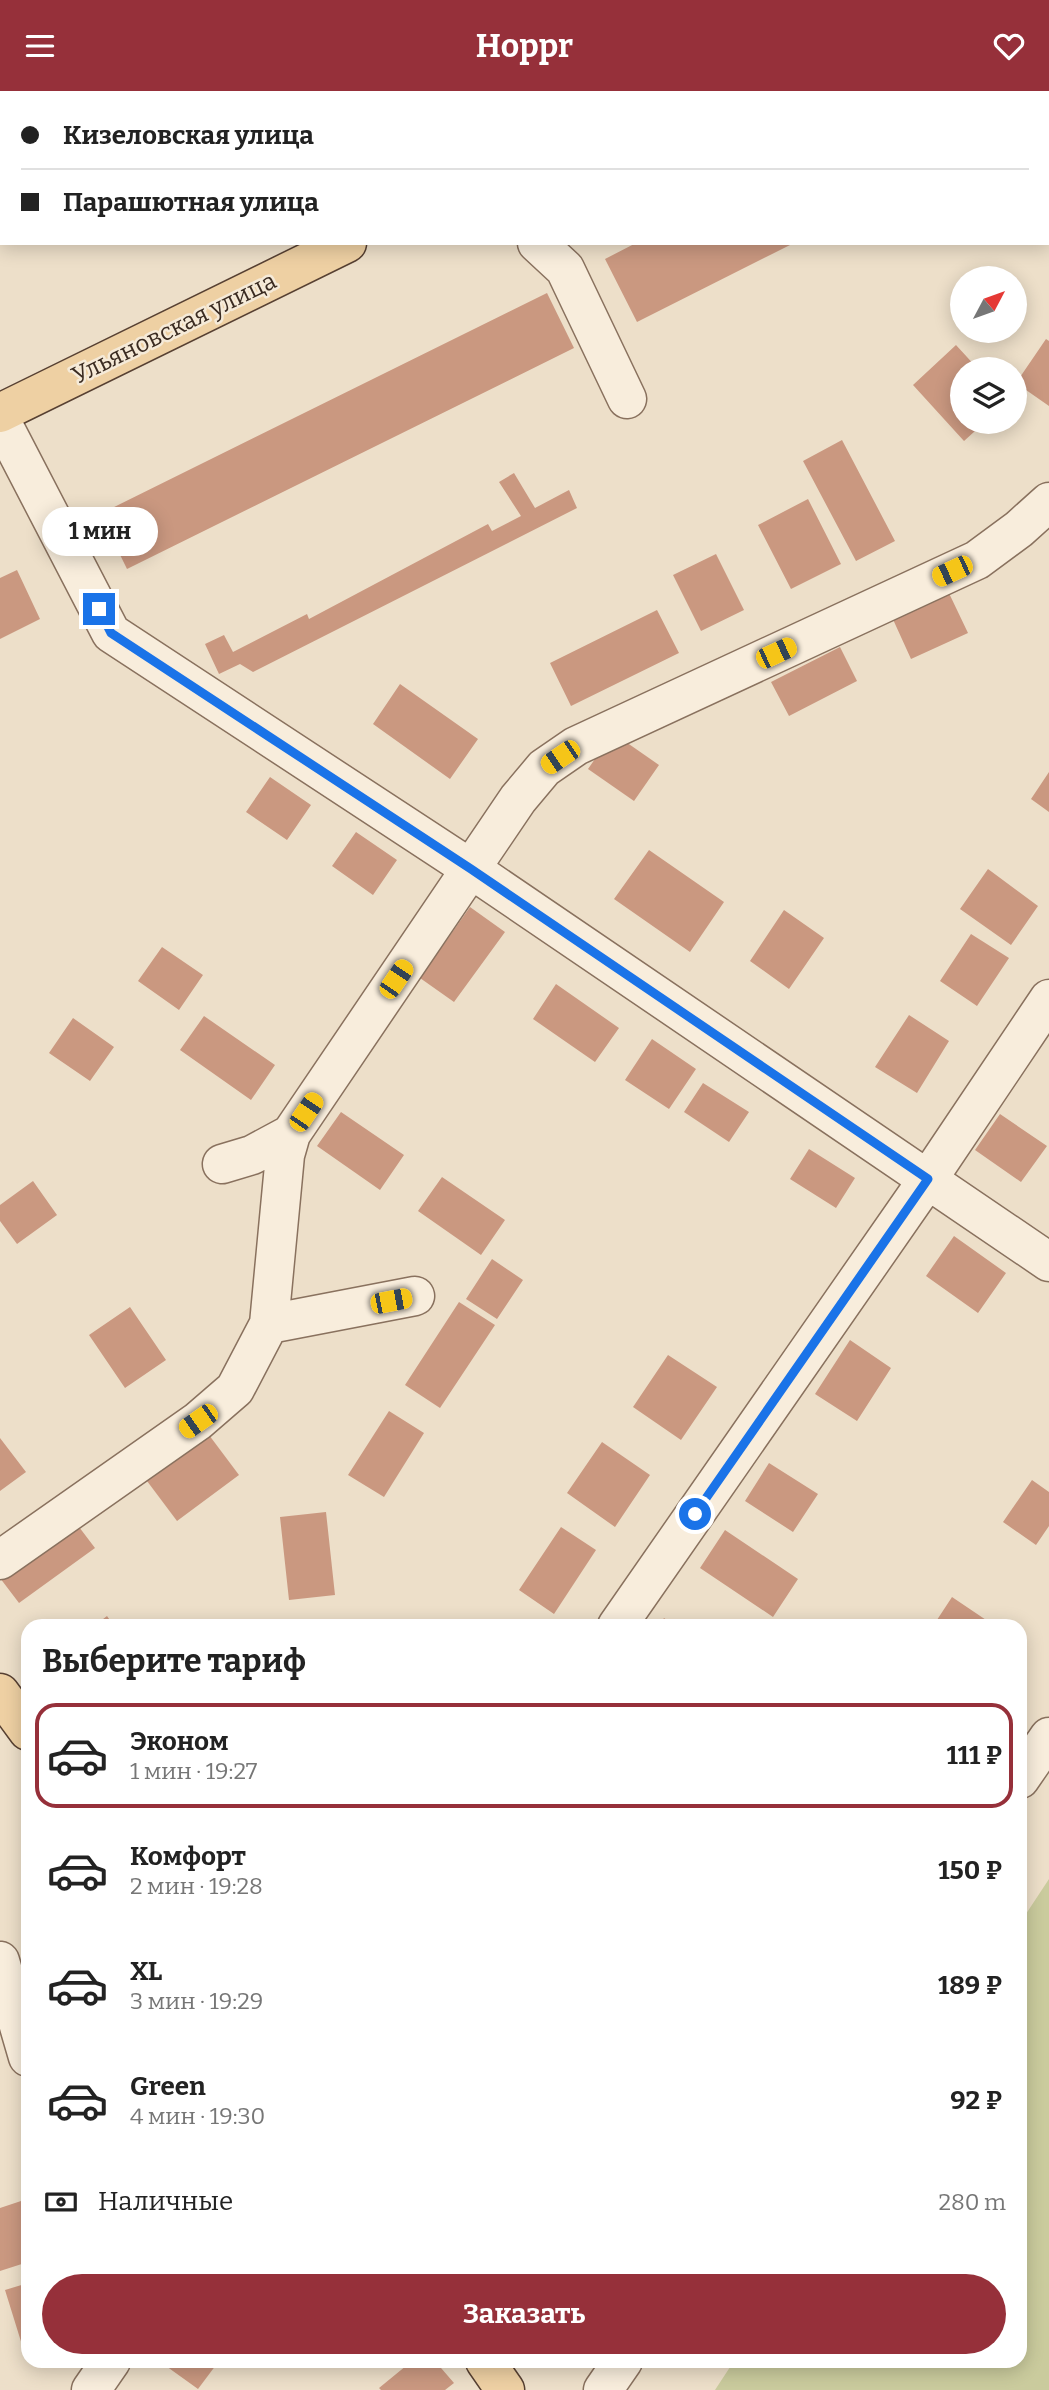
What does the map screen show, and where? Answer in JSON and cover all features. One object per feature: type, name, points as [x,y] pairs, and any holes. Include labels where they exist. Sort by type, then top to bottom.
[{"type":"main road","name":"Ульяновская улица","points":[[0,413],[343,245]]},
{"type":"main road","points":[[0,1693],[21,1722]]},
{"type":"main road","points":[[490,2368],[505,2390]]},
{"type":"street","points":[[539,245],[565,269],[627,399]]},
{"type":"street","points":[[0,419],[111,633],[471,869],[1049,1262]]},
{"type":"street","points":[[0,1560],[198,1421],[235,1389],[269,1324],[285,1155],[291,1134],[471,869],[544,768],[576,746],[977,560],[1019,529],[1049,502]]},
{"type":"street","points":[[623,1619],[928,1179],[1049,999]]},
{"type":"street","points":[[222,1164],[252,1155],[291,1134]]},
{"type":"street","points":[[269,1324],[415,1296]]},
{"type":"street","points":[[1027,1769],[1049,1737]]},
{"type":"street","points":[[0,1961],[21,2033]]},
{"type":"street","points":[[91,2390],[106,2368]]},
{"type":"street","points":[[603,2390],[617,2368]]},
{"type":"green space","points":[[1049,1879],[1049,2390],[715,2390],[729,2368],[1027,2368],[1027,1912]]},
{"type":"building","points":[[632,245],[790,245],[637,322],[605,259]]},
{"type":"building","points":[[547,293],[574,348],[127,569],[100,514]]},
{"type":"building","points":[[1046,339],[1049,341],[1049,406],[1027,391],[1027,367]]},
{"type":"building","points":[[956,345],[967,357],[950,357],[950,426],[913,385]]},
{"type":"building","points":[[958,434],[972,434],[964,441]]},
{"type":"building","points":[[842,440],[895,541],[856,561],[803,461]]},
{"type":"building","points":[[514,473],[535,508],[569,490],[577,508],[253,672],[240,664],[219,674],[205,644],[224,635],[233,652],[307,614],[309,619],[488,524],[492,531],[521,516],[499,482]]},
{"type":"building","points":[[808,499],[841,564],[791,589],[758,525]]},
{"type":"building","points":[[716,554],[744,610],[701,631],[673,575]]},
{"type":"building","points":[[17,570],[40,619],[0,639],[0,578]]},
{"type":"building","points":[[947,589],[968,633],[911,659],[891,615]]},
{"type":"building","points":[[657,610],[679,653],[571,706],[550,663]]},
{"type":"building","points":[[840,647],[857,681],[789,716],[771,682]]},
{"type":"building","points":[[400,684],[478,739],[450,779],[373,724]]},
{"type":"building","points":[[613,733],[659,765],[634,801],[588,769]]},
{"type":"building","points":[[1049,772],[1049,812],[1031,799]]},
{"type":"building","points":[[270,777],[311,805],[287,840],[246,812]]},
{"type":"building","points":[[356,832],[397,860],[373,895],[332,866]]},
{"type":"building","points":[[649,850],[724,902],[690,952],[614,899]]},
{"type":"building","points":[[988,869],[1038,906],[1011,945],[960,909]]},
{"type":"building","points":[[470,907],[505,932],[454,1002],[420,978]]},
{"type":"building","points":[[784,910],[824,938],[789,989],[750,961]]},
{"type":"building","points":[[971,934],[1009,958],[977,1006],[940,981]]},
{"type":"building","points":[[162,947],[203,975],[179,1010],[138,981]]},
{"type":"building","points":[[556,984],[619,1028],[595,1062],[533,1019]]},
{"type":"building","points":[[909,1015],[949,1041],[917,1093],[875,1067]]},
{"type":"building","points":[[204,1016],[275,1065],[251,1100],[180,1050]]},
{"type":"building","points":[[73,1018],[114,1047],[90,1081],[49,1053]]},
{"type":"building","points":[[652,1039],[696,1069],[669,1109],[625,1080]]},
{"type":"building","points":[[703,1083],[749,1112],[729,1142],[684,1112]]},
{"type":"building","points":[[341,1112],[404,1155],[380,1190],[317,1146]]},
{"type":"building","points":[[1000,1114],[1047,1146],[1021,1182],[975,1150]]},
{"type":"building","points":[[809,1149],[855,1178],[836,1208],[790,1179]]},
{"type":"building","points":[[442,1177],[505,1220],[481,1255],[418,1211]]},
{"type":"building","points":[[33,1181],[57,1215],[17,1244],[0,1221],[0,1205]]},
{"type":"building","points":[[954,1236],[1006,1273],[978,1313],[926,1276]]},
{"type":"building","points":[[492,1259],[523,1280],[497,1319],[466,1299]]},
{"type":"building","points":[[459,1302],[495,1325],[440,1408],[405,1385]]},
{"type":"building","points":[[130,1307],[166,1360],[125,1388],[89,1335]]},
{"type":"building","points":[[850,1340],[891,1368],[857,1421],[815,1394]]},
{"type":"building","points":[[668,1355],[717,1387],[681,1440],[633,1407]]},
{"type":"building","points":[[389,1411],[424,1433],[384,1497],[348,1475]]},
{"type":"building","points":[[209,1435],[239,1475],[177,1521],[147,1481]]},
{"type":"building","points":[[0,1438],[26,1472],[0,1491]]},
{"type":"building","points":[[602,1442],[650,1475],[615,1527],[567,1493]]},
{"type":"building","points":[[769,1463],[818,1494],[793,1532],[745,1501]]},
{"type":"building","points":[[1032,1480],[1049,1492],[1049,1526],[1036,1545],[1003,1522]]},
{"type":"building","points":[[326,1512],[335,1595],[289,1600],[280,1517]]},
{"type":"building","points":[[73,1519],[95,1548],[19,1603],[0,1578]]},
{"type":"building","points":[[561,1527],[596,1550],[554,1614],[519,1590]]},
{"type":"building","points":[[725,1530],[798,1579],[773,1617],[700,1568]]},
{"type":"building","points":[[952,1597],[985,1619],[938,1619]]},
{"type":"building","points":[[21,2201],[21,2264],[0,2271],[0,2208]]},
{"type":"building","points":[[21,2285],[21,2342],[5,2290]]},
{"type":"building","points":[[169,2368],[214,2368],[198,2389]]},
{"type":"building","points":[[403,2368],[441,2368],[454,2383],[445,2390],[379,2388]]},
{"type":"route","points":[[99,609],[111,633],[471,869],[928,1179],[695,1514]]}]
